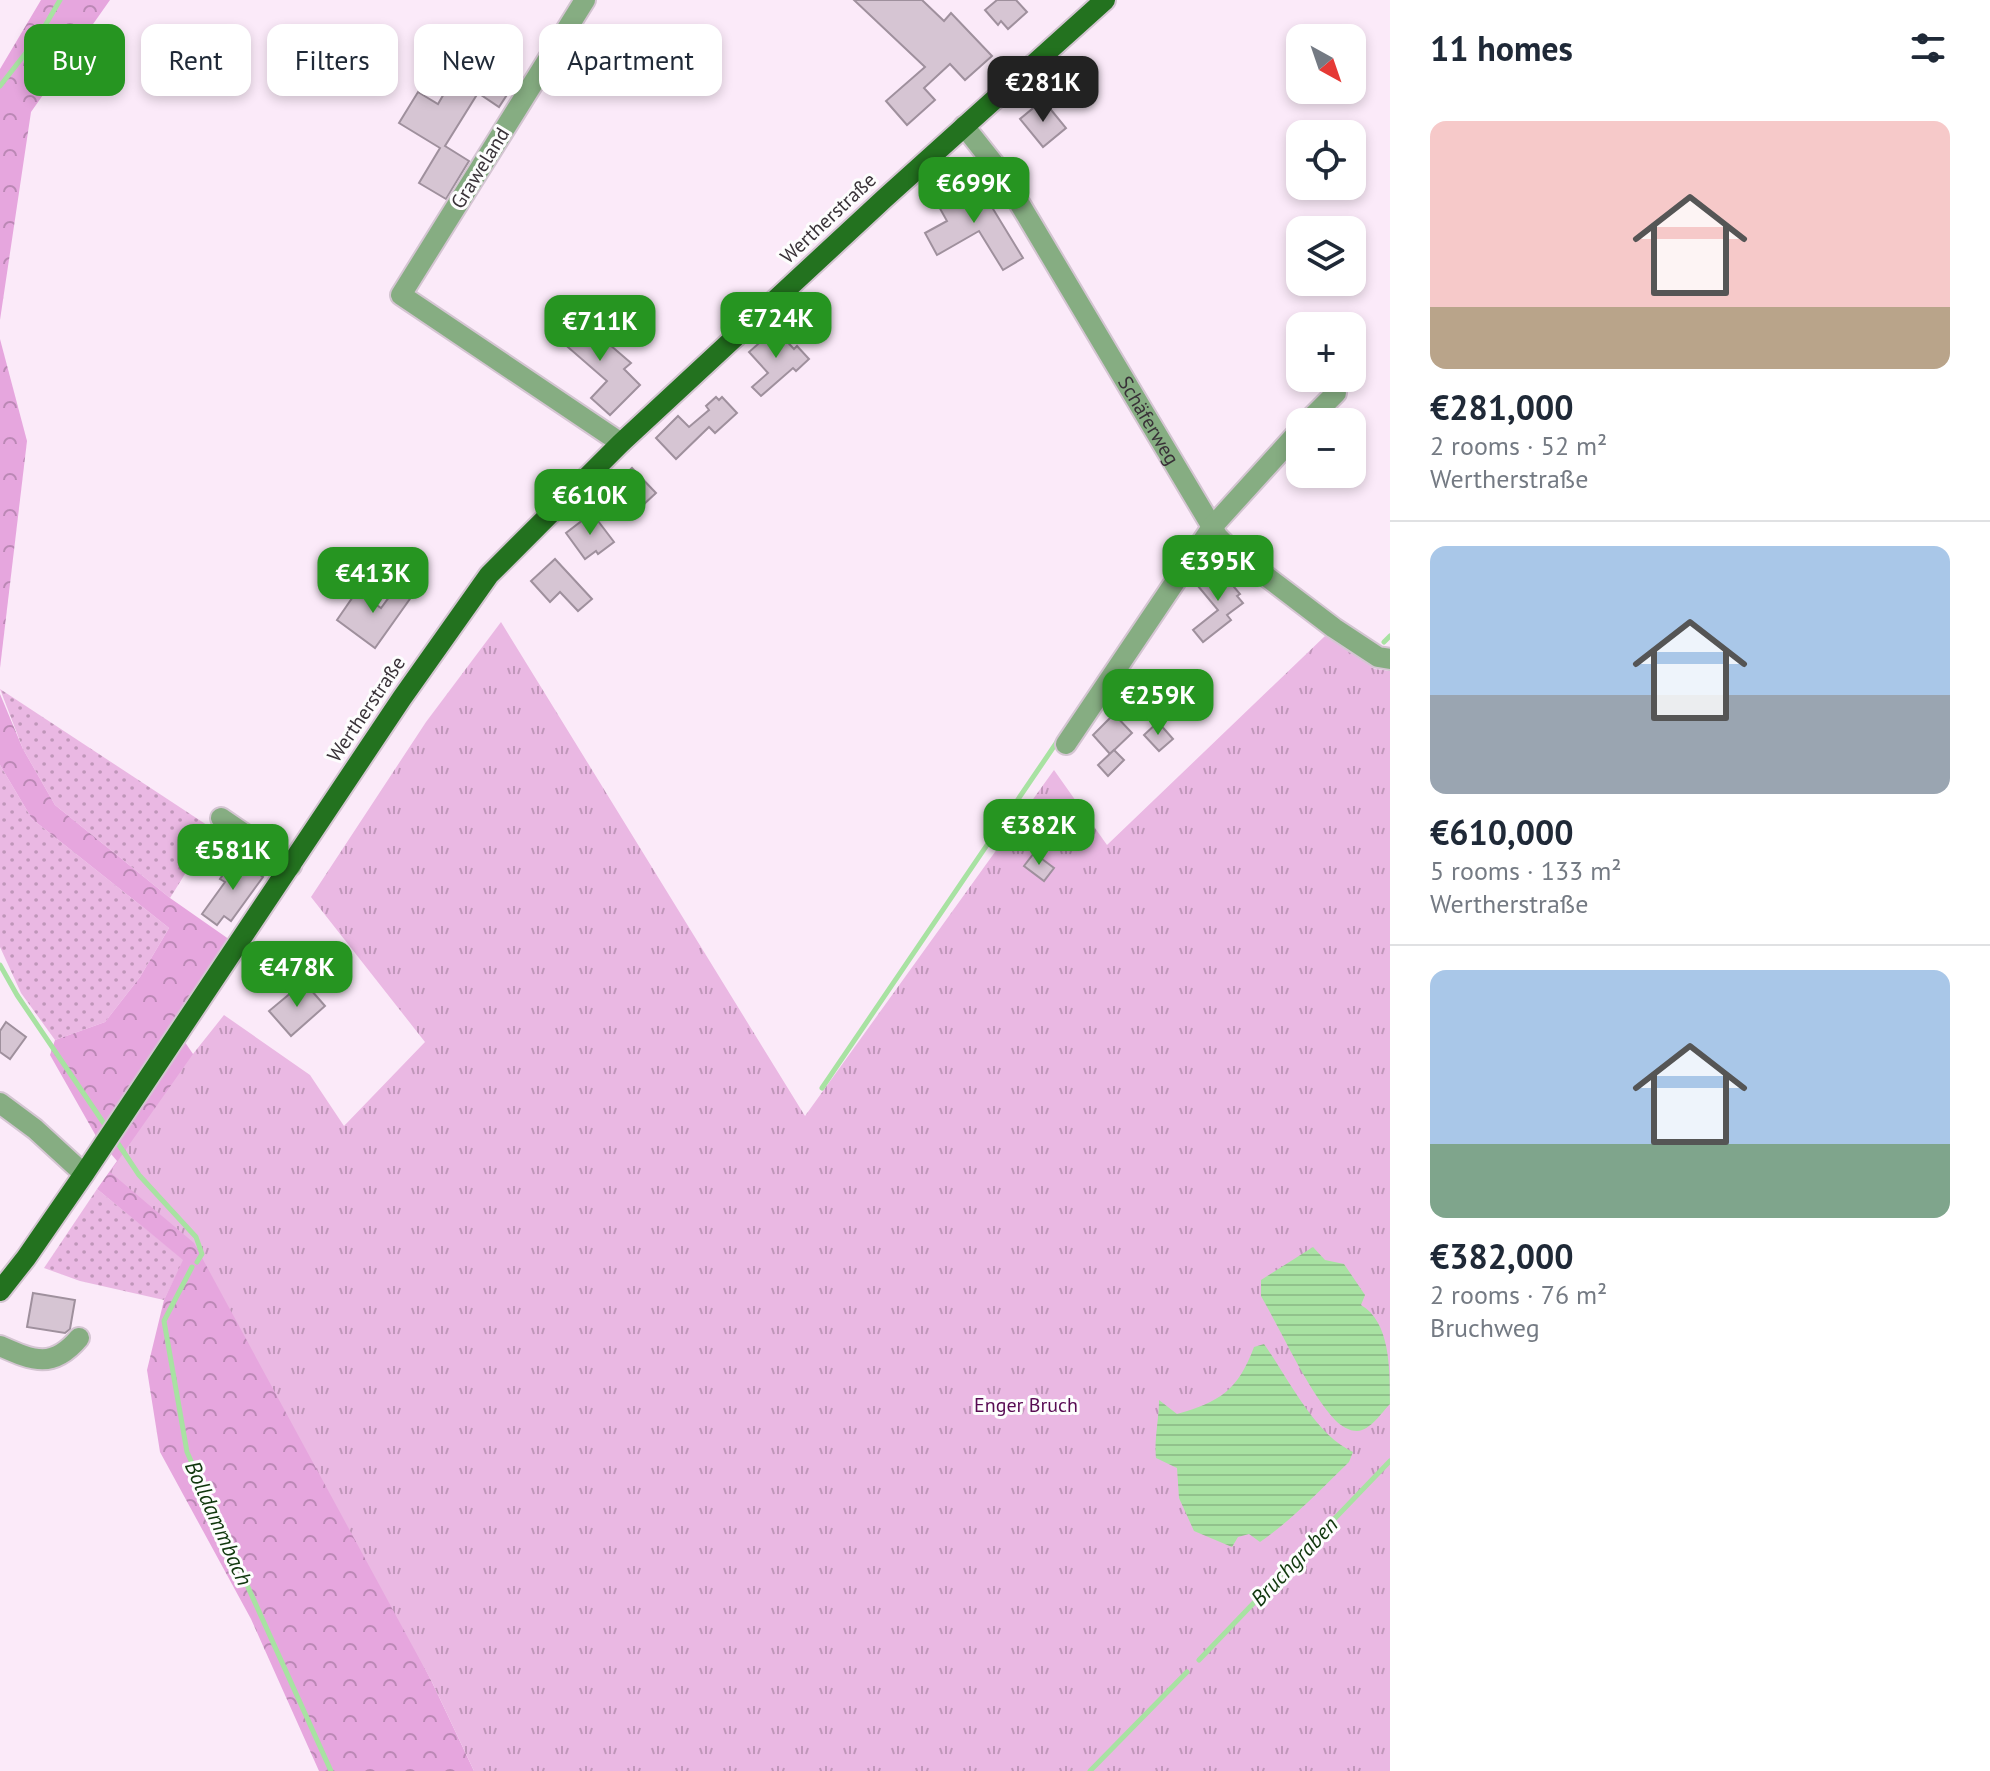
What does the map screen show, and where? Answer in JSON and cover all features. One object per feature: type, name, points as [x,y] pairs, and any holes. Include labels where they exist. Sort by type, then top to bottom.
[{"type":"main road","name":"Wertherstraße","points":[[0,1291],[89,1166],[402,698],[489,575],[621,443],[1105,0]]},
{"type":"street","name":"Graweland","points":[[585,0],[401,295],[621,443]]},
{"type":"street","name":"Schäferweg","points":[[964,126],[1002,174],[1212,527],[1229,548],[1297,601],[1378,657],[1390,659]]},
{"type":"street","points":[[1321,408],[1336,393]]},
{"type":"street","points":[[1066,744],[1212,527],[1286,445]]},
{"type":"street","points":[[221,818],[291,866]]},
{"type":"street","points":[[0,1103],[89,1166]]},
{"type":"street","points":[[0,1346],[36,1360],[50,1360],[68,1351],[79,1338]]},
{"type":"green space","points":[[41,0],[110,0],[93,24],[27,24]]},
{"type":"green space","points":[[24,29],[24,96],[42,96],[31,112],[0,320],[0,69]]},
{"type":"green space","points":[[0,339],[27,441],[0,668]]},
{"type":"green space","name":"Enger Bruch","points":[[501,622],[805,1116],[1054,770],[1107,845],[1325,636],[1375,669],[1390,671],[1390,1771],[474,1771],[432,1682],[194,1243],[110,1172],[224,1015],[310,1075],[344,1126],[425,1042],[311,897],[426,722]]},
{"type":"green space","points":[[0,689],[213,829],[170,898],[55,805],[23,749]]},
{"type":"green space","points":[[0,694],[23,749],[55,805],[170,898],[233,942],[174,1026],[193,1054],[213,1254],[432,1682],[474,1771],[319,1771],[251,1619],[160,1452],[147,1370],[164,1300],[183,1260],[97,1189],[117,1161],[96,1136],[50,1055],[55,1040],[105,1022],[140,977],[169,928],[32,819],[0,765]]},
{"type":"green space","points":[[0,765],[32,819],[169,928],[140,977],[105,1022],[55,1040],[21,993],[0,947]]},
{"type":"green space","points":[[97,1189],[184,1260],[164,1300],[80,1281],[44,1268]]},
{"type":"shaded area","points":[[1313,1247],[1325,1260],[1344,1264],[1365,1295],[1361,1305],[1378,1322],[1383,1334],[1390,1404],[1362,1430],[1354,1431],[1342,1426],[1325,1407],[1261,1296],[1261,1280]]},
{"type":"shaded area","points":[[1264,1344],[1314,1419],[1339,1444],[1353,1452],[1349,1462],[1272,1534],[1260,1542],[1249,1534],[1238,1537],[1232,1547],[1194,1531],[1179,1498],[1177,1468],[1156,1458],[1159,1400],[1177,1414],[1205,1405],[1234,1384],[1254,1347]]},
{"type":"building","points":[[854,0],[922,0],[944,21],[951,13],[992,56],[965,80],[950,64],[924,88],[935,100],[907,125],[886,101],[925,67]]},
{"type":"building","points":[[997,0],[1016,0],[1027,12],[1008,29],[1001,21],[998,25],[985,10]]},
{"type":"building","points":[[416,96],[425,96],[438,104],[443,96],[476,96],[445,146],[469,161],[446,199],[419,183],[440,148],[399,123]]},
{"type":"building","points":[[482,96],[506,96],[499,107]]},
{"type":"building","points":[[1043,100],[1066,128],[1043,147],[1020,119]]},
{"type":"building","points":[[982,180],[994,202],[990,204],[1023,258],[1003,270],[979,231],[937,255],[925,233],[947,221],[938,205]]},
{"type":"building","points":[[574,314],[631,363],[624,369],[640,385],[610,415],[591,398],[607,381],[554,335]]},
{"type":"building","points":[[775,329],[794,349],[797,346],[809,359],[796,371],[793,368],[761,396],[752,387],[768,373],[749,352]]},
{"type":"building","points":[[716,397],[719,400],[722,397],[737,413],[715,433],[709,427],[676,459],[656,438],[678,416],[689,427],[709,410],[706,406]]},
{"type":"building","points":[[632,468],[656,493],[643,505],[636,498],[624,509],[607,491]]},
{"type":"building","points":[[592,513],[614,542],[585,559],[566,533]]},
{"type":"building","points":[[352,550],[368,562],[357,578],[340,566]]},
{"type":"building","points":[[555,559],[592,599],[578,611],[560,592],[550,602],[531,581]]},
{"type":"building","points":[[1218,568],[1240,594],[1237,596],[1243,603],[1227,615],[1231,620],[1203,642],[1193,630],[1218,610],[1198,586]]},
{"type":"building","points":[[398,585],[412,596],[375,648],[337,620],[357,591],[381,608]]},
{"type":"building","points":[[1114,714],[1132,733],[1110,754],[1093,735]]},
{"type":"building","points":[[1158,722],[1173,739],[1159,751],[1144,735]]},
{"type":"building","points":[[1114,750],[1124,760],[1108,776],[1098,765]]},
{"type":"building","points":[[1034,853],[1054,868],[1044,881],[1024,866]]},
{"type":"building","points":[[235,857],[263,877],[231,921],[224,916],[217,925],[202,914],[225,882],[220,879]]},
{"type":"building","points":[[304,982],[325,1006],[291,1036],[269,1011]]},
{"type":"building","points":[[6,1022],[26,1037],[10,1059],[0,1052],[0,1031]]},
{"type":"building","points":[[33,1293],[75,1300],[70,1329],[65,1333],[27,1327]]},
{"type":"waterway","points":[[0,86],[39,36],[60,0]]},
{"type":"waterway","points":[[1384,642],[1390,636]]},
{"type":"waterway","points":[[822,1088],[1059,739]]},
{"type":"waterway","name":"Bolldammbach","points":[[0,965],[107,1128]]},
{"type":"waterway","name":"Bolldammbach","points":[[115,1139],[139,1175],[196,1237],[202,1254],[197,1262]]},
{"type":"waterway","name":"Bolldammbach","points":[[192,1267],[164,1321],[187,1452],[331,1771]]},
{"type":"waterway","name":"Bruchgraben","points":[[1199,1660],[1390,1461]]},
{"type":"waterway","name":"Bruchgraben","points":[[1090,1771],[1187,1672]]}]
